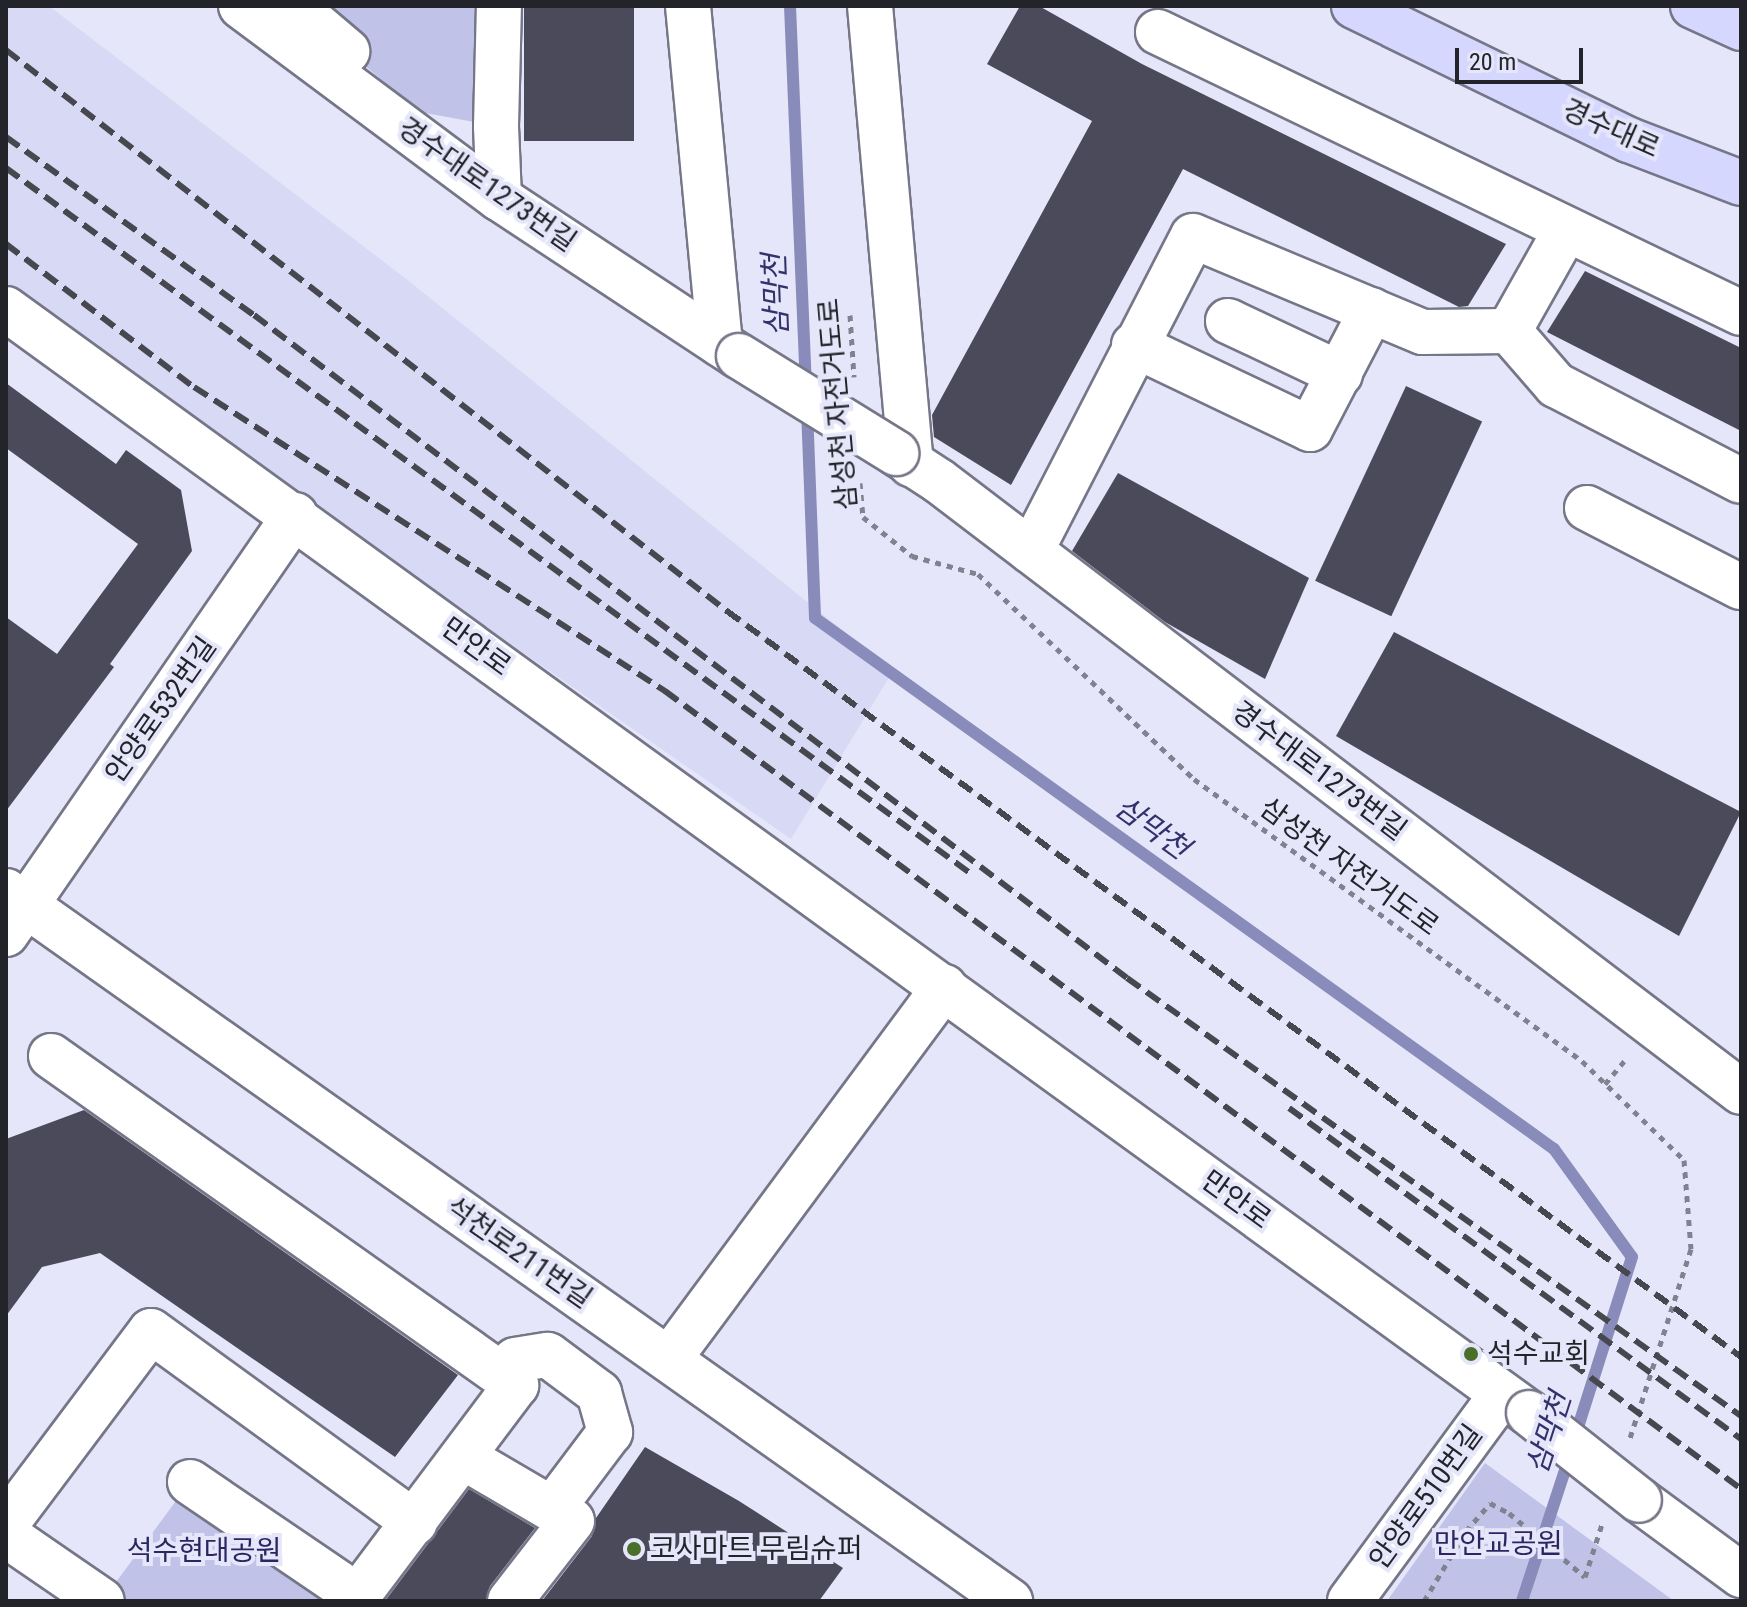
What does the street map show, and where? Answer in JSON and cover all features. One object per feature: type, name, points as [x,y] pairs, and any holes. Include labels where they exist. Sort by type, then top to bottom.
[{"type":"main road","name":"경수대로","points":[[1354,6],[1629,140],[1741,183]]},
{"type":"main road","points":[[1693,6],[1741,28]]},
{"type":"street","name":"경수대로1273번길","points":[[241,6],[499,198],[729,350],[889,463],[1031,551],[1741,1092]]},
{"type":"street","points":[[294,6],[420,112]]},
{"type":"street","points":[[499,6],[496,126],[499,198]]},
{"type":"street","points":[[688,6],[729,350]]},
{"type":"street","points":[[870,6],[889,463]]},
{"type":"street","points":[[1158,32],[1741,313]]},
{"type":"street","points":[[1509,331],[1566,230]]},
{"type":"street","points":[[1031,551],[1134,345],[1193,236],[1423,332],[1509,331],[1556,385],[1741,481]]},
{"type":"street","name":"만안로","points":[[6,309],[295,515],[1515,1403],[1621,1508]]},
{"type":"street","points":[[1134,345],[1310,429],[1372,310]]},
{"type":"street","points":[[1228,321],[1340,374]]},
{"type":"street","points":[[1587,508],[1741,587]]},
{"type":"street","name":"안양로532번길","points":[[13,910],[295,515]]},
{"type":"street","name":"석천로211번길","points":[[13,910],[669,1359],[1010,1601]]},
{"type":"street","points":[[669,1359],[944,987]]},
{"type":"street","points":[[51,1056],[516,1385],[356,1599],[190,1482]]},
{"type":"street","points":[[6,1524],[151,1331],[415,1523]]},
{"type":"street","points":[[515,1360],[548,1355],[599,1393],[610,1432],[552,1509]]},
{"type":"street","name":"안양로510번길","points":[[1350,1601],[1515,1403]]},
{"type":"street","points":[[463,1457],[572,1521],[510,1601]]},
{"type":"street","points":[[1621,1508],[1741,1575]]},
{"type":"street","points":[[6,1535],[102,1601]]},
{"type":"path","name":"삼성천 자전거도로","points":[[849,300],[855,393]]},
{"type":"path","name":"삼성천 자전거도로","points":[[889,463],[863,517],[912,556],[978,574],[1194,779],[1582,1061],[1684,1160],[1691,1249],[1628,1443]]},
{"type":"path","points":[[1424,1601],[1466,1531],[1490,1503],[1509,1513],[1585,1577],[1621,1508]]},
{"type":"shaded area","points":[[6,6],[49,6],[405,278],[893,671],[791,839],[6,293]]},
{"type":"green space","points":[[294,6],[499,6],[496,126],[420,112]]},
{"type":"green space","name":"만안교공원","points":[[1485,1463],[1674,1601],[1387,1601]]},
{"type":"green space","name":"석수현대공원","points":[[190,1482],[354,1601],[102,1601]]},
{"type":"building","points":[[524,6],[634,6],[634,141],[524,141]]},
{"type":"building","points":[[1020,6],[1039,6],[1142,64],[1506,244],[1468,306],[1459,307],[1183,169],[1011,485],[934,437],[932,415],[1092,121],[987,64]]},
{"type":"building","points":[[1585,271],[1741,348],[1741,431],[1547,332]]},
{"type":"building","points":[[6,383],[116,464],[126,450],[181,490],[192,551],[110,664],[114,667],[6,811],[6,617],[57,654],[138,544],[6,448]]},
{"type":"building","points":[[1406,386],[1482,421],[1391,616],[1315,581]]},
{"type":"building","points":[[1118,473],[1309,578],[1265,679],[1165,622],[1072,551]]},
{"type":"building","points":[[1394,632],[1741,812],[1679,936],[1336,736]]},
{"type":"building","points":[[84,1110],[458,1375],[395,1457],[100,1253],[42,1267],[6,1316],[6,1139]]},
{"type":"building","points":[[645,1447],[739,1501],[843,1568],[819,1601],[542,1601],[592,1536],[596,1518]]},
{"type":"building","points":[[469,1489],[535,1528],[490,1586],[486,1601],[385,1601]]},
{"type":"waterway","name":"삼막천","points":[[790,6],[806,386]]},
{"type":"waterway","name":"삼막천","points":[[807,409],[815,618],[1554,1149],[1632,1257],[1575,1437]]},
{"type":"waterway","name":"삼막천","points":[[1522,1601],[1570,1455]]},
{"type":"railway","points":[[6,50],[727,611],[1741,1357]]},
{"type":"railway","points":[[6,137],[254,315],[1127,978],[1741,1416]]},
{"type":"railway","points":[[6,168],[970,873]]},
{"type":"railway","points":[[6,244],[194,387],[665,691],[1741,1489]]},
{"type":"railway","points":[[1289,1108],[1741,1439]]},
{"type":"place","name":"석수교회","points":[[1471,1354]]},
{"type":"place","name":"코사마트 무림슈퍼","points":[[634,1549]]}]
